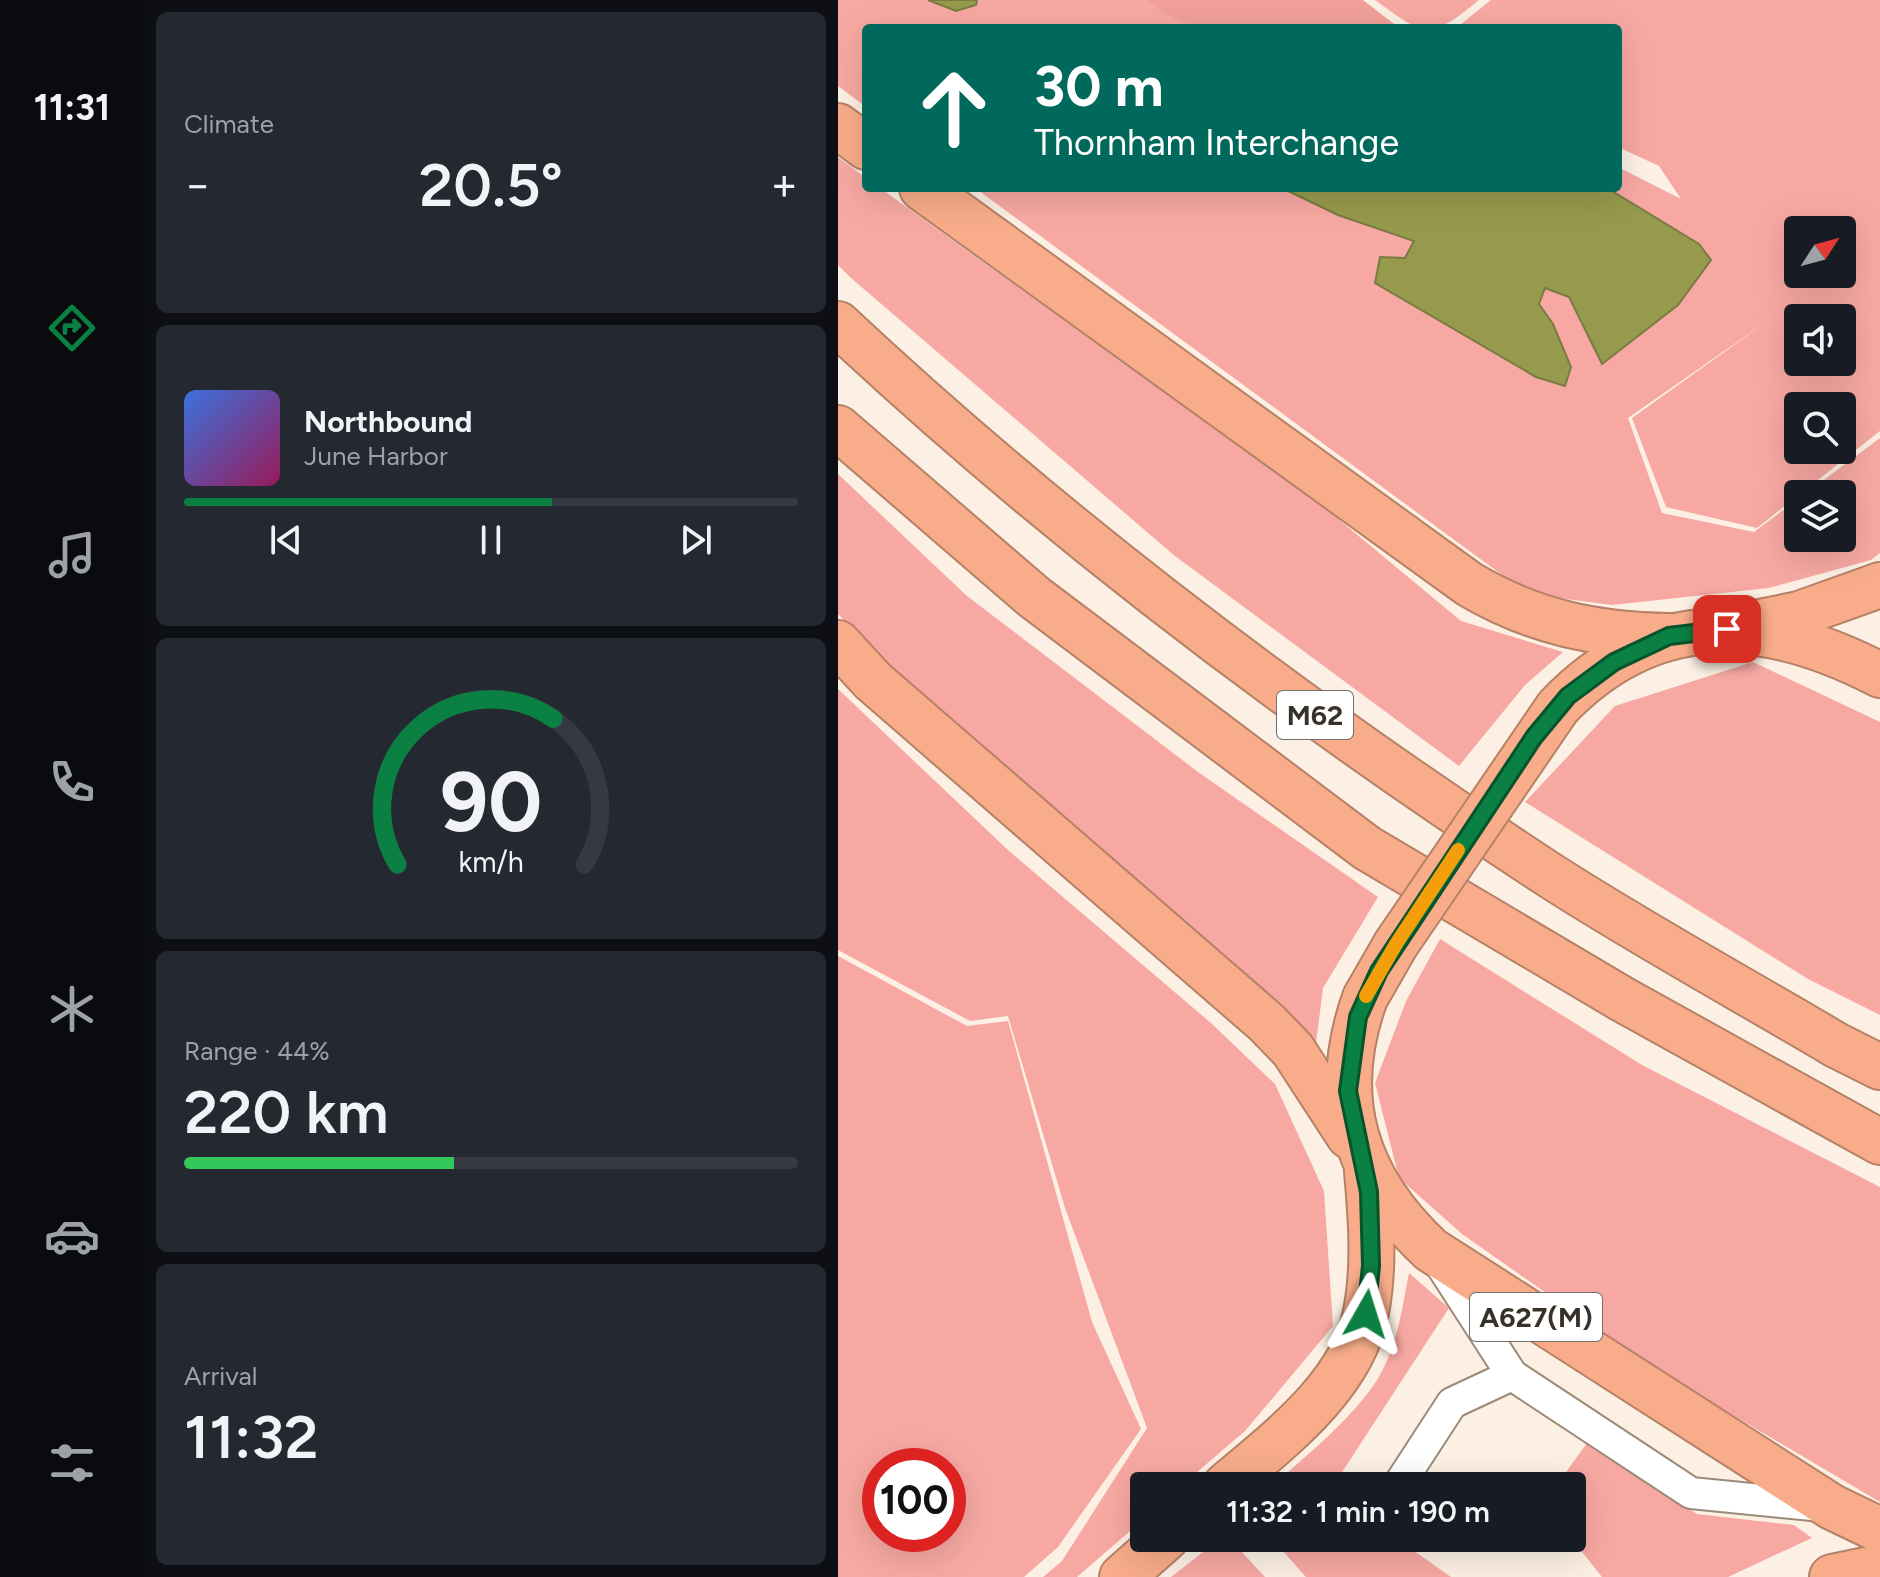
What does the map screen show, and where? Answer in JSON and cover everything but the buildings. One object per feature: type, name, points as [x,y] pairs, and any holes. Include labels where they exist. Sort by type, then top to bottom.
[{"type":"highway","points":[[838,126],[862,144]]},
{"type":"highway","points":[[928,192],[1469,584],[1522,613],[1549,622],[1624,636],[1669,636]]},
{"type":"highway","name":"M62","points":[[838,324],[938,418],[1118,567],[1324,722],[1550,875],[1836,1045],[1880,1067]]},
{"type":"highway","name":"M62","points":[[838,428],[1034,597],[1367,848],[1622,999],[1880,1142]]},
{"type":"highway","name":"A627(M)","points":[[1241,1472],[1268,1449],[1329,1385],[1357,1341],[1366,1314],[1371,1266],[1364,1162],[1348,1091],[1353,1039],[1365,998],[1404,931],[1558,707],[1614,662],[1669,636],[1727,629],[1799,614],[1880,585]]},
{"type":"highway","name":"A627(M)","points":[[1727,629],[1814,646],[1880,675]]},
{"type":"highway","points":[[838,643],[873,681],[1267,1023],[1293,1050],[1364,1162]]},
{"type":"highway","name":"A627(M)","points":[[1364,1162],[1394,1211],[1431,1250],[1832,1507],[1880,1530]]},
{"type":"highway","points":[[1832,1577],[1880,1567]]},
{"type":"lane","points":[[1431,1250],[1512,1375],[1691,1493],[1832,1507]]},
{"type":"lane","points":[[1407,1472],[1452,1403],[1512,1375]]},
{"type":"shaded area","points":[[838,0],[1361,0],[1394,24],[862,24],[862,104],[838,86]]},
{"type":"shaded area","points":[[928,0],[977,0],[976,5],[956,11]]},
{"type":"shaded area","points":[[1147,0],[1363,0],[1394,24],[1189,24],[1165,14]]},
{"type":"shaded area","points":[[1375,0],[1479,0],[1445,24],[1412,24]]},
{"type":"shaded area","points":[[1491,0],[1880,0],[1880,431],[1856,450],[1856,392],[1784,392],[1784,464],[1838,464],[1818,480],[1784,480],[1784,507],[1757,528],[1666,507],[1632,418],[1769,320],[1628,418],[1662,513],[1754,532],[1784,510],[1784,552],[1856,552],[1856,480],[1824,480],[1845,464],[1856,464],[1856,456],[1880,438],[1880,553],[1871,560],[1769,588],[1612,605],[1528,594],[980,192],[1622,192],[1622,169],[1681,199],[1659,166],[1622,149],[1622,24],[1461,24]]},
{"type":"shaded area","points":[[838,157],[862,175],[862,192],[886,192],[1325,508],[1461,621],[1563,652],[1525,685],[1459,766],[1175,556],[838,265]]},
{"type":"shaded area","points":[[1290,192],[1614,192],[1699,244],[1711,260],[1678,305],[1602,364],[1569,297],[1545,288],[1539,304],[1553,324],[1571,367],[1565,386],[1536,377],[1375,283],[1380,257],[1405,258],[1414,241],[1338,215]]},
{"type":"shaded area","points":[[838,474],[967,596],[1198,772],[1378,897],[1323,988],[1315,1051],[912,696],[838,614]]},
{"type":"shaded area","points":[[1753,662],[1880,722],[1880,1015],[1808,979],[1525,802],[1615,706]]},
{"type":"shaded area","points":[[838,689],[1009,851],[1211,1023],[1275,1084],[1324,1191],[1333,1326],[1245,1431],[1197,1472],[1130,1472],[1130,1531],[1077,1577],[1043,1577],[1062,1561],[1147,1428],[1065,1208],[1008,1016],[970,1021],[838,950]]},
{"type":"shaded area","points":[[1440,939],[1642,1065],[1880,1187],[1880,1502],[1653,1368],[1462,1234],[1399,1178],[1375,1083],[1406,1001]]},
{"type":"shaded area","points":[[838,956],[967,1026],[1008,1021],[1092,1322],[1141,1429],[1058,1547],[1024,1577],[838,1577]]},
{"type":"shaded area","points":[[1409,1273],[1449,1308],[1342,1472],[1288,1472],[1342,1423],[1367,1395],[1384,1368],[1401,1314]]},
{"type":"shaded area","points":[[1587,1443],[1697,1514],[1794,1525],[1812,1538],[1728,1577],[1602,1577],[1582,1552],[1586,1552],[1586,1472],[1566,1472]]},
{"type":"shaded area","points":[[1203,1552],[1242,1552],[1265,1577],[1171,1577]]},
{"type":"shaded area","points":[[1284,1552],[1416,1552],[1451,1577],[1306,1577]]},
{"type":"slow traffic","points":[[1366,996],[1458,850]]},
{"type":"route","points":[[1366,1314],[1371,1266],[1371,1216],[1367,1169],[1360,1155],[1351,1119],[1349,1063],[1358,1017],[1379,971],[1534,737],[1568,696],[1614,662],[1669,636],[1695,630],[1727,629]]}]
